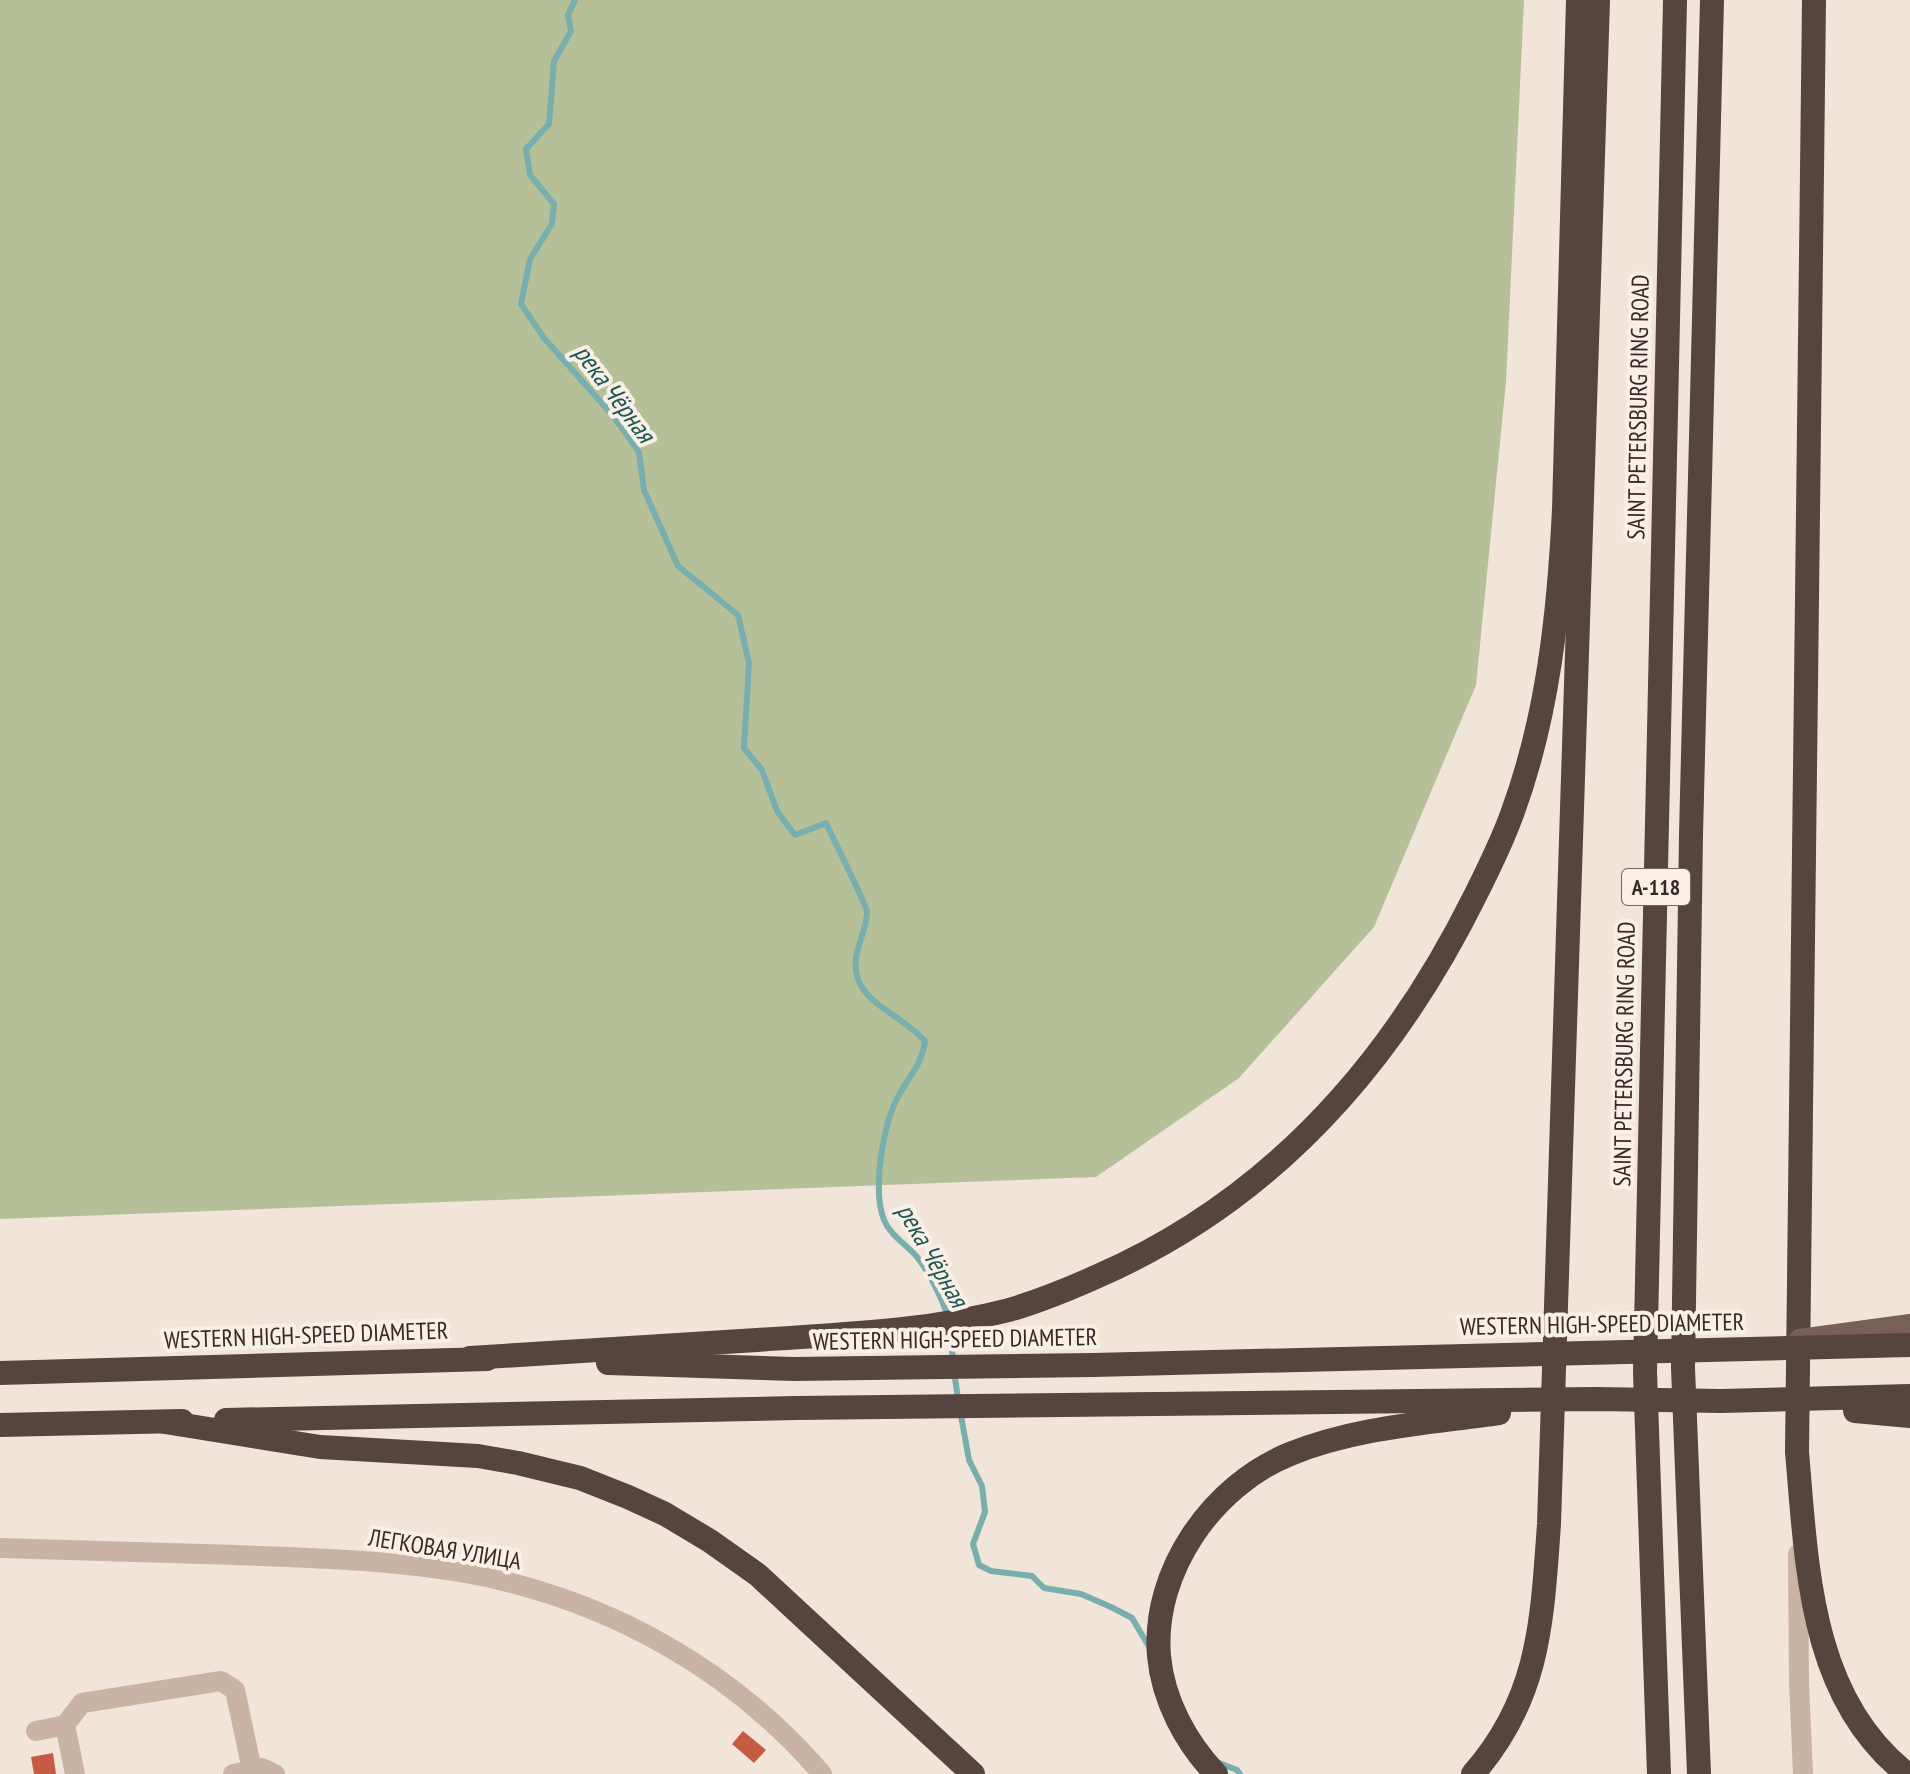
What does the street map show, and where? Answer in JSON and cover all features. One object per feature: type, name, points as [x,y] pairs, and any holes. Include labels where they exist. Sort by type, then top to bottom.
[{"type":"highway","points":[[470,1358],[874,1334],[1011,1309],[1057,1294],[1143,1256],[1211,1214],[1285,1156],[1333,1110],[1372,1061],[1441,960],[1496,852],[1522,784],[1541,710],[1559,590],[1564,509],[1578,0]]},
{"type":"highway","points":[[1473,1774],[1509,1725],[1530,1673],[1539,1638],[1549,1524],[1598,0]]},
{"type":"highway","name":"SAINT PETERSBURG RING ROAD","points":[[1659,1774],[1645,1372],[1675,0]]},
{"type":"highway","name":"А-118","points":[[1699,1774],[1683,1368],[1691,835],[1712,0]]},
{"type":"highway","points":[[1814,0],[1797,1452],[1808,1572],[1824,1645],[1836,1681],[1860,1726],[1878,1749],[1907,1774]]},
{"type":"highway","name":"WESTERN HIGH-SPEED DIAMETER","points":[[0,1373],[470,1358],[794,1369],[1093,1365],[1910,1345]]},
{"type":"highway","points":[[0,1425],[796,1408],[1596,1399],[1721,1401],[1910,1396]]},
{"type":"highway","points":[[1216,1774],[1186,1737],[1167,1690],[1159,1655],[1164,1599],[1173,1573],[1190,1539],[1211,1511],[1263,1469],[1287,1455],[1323,1442],[1357,1433],[1596,1399]]},
{"type":"highway","points":[[1721,1401],[1910,1416]]},
{"type":"highway","points":[[165,1422],[320,1447],[422,1451],[491,1459],[580,1478],[628,1497],[665,1514],[758,1575],[973,1774]]},
{"type":"main road","points":[[1721,1349],[1910,1324]]},
{"type":"street","points":[[1797,1452],[1803,1774]]},
{"type":"street","name":"ЛЕГКОВАЯ УЛИЦА","points":[[0,1548],[308,1558],[419,1566],[517,1584],[614,1618],[667,1645],[732,1687],[791,1739],[822,1774]]},
{"type":"street","points":[[36,1731],[65,1725],[82,1703],[221,1681],[235,1690],[242,1772],[262,1768],[275,1774]]},
{"type":"street","points":[[65,1725],[75,1774]]},
{"type":"green space","points":[[0,0],[1524,0],[1506,382],[1476,685],[1374,927],[1239,1078],[1096,1177],[0,1219]]},
{"type":"building","points":[[743,1731],[766,1750],[754,1763],[732,1744]]},
{"type":"building","points":[[53,1753],[56,1774],[34,1774],[31,1757]]},
{"type":"waterway","name":"река Чёрная","points":[[575,0],[568,15],[571,31],[554,61],[549,124],[526,149],[530,175],[554,204],[552,224],[530,259],[521,304],[544,338],[614,417],[639,452],[644,490],[678,566],[738,615],[749,663],[744,748],[762,770],[777,811],[795,835],[826,823],[867,912],[856,965],[860,984],[873,1000],[925,1041],[919,1063],[899,1095],[888,1122],[881,1157],[879,1192],[884,1220],[922,1264],[948,1316]]},
{"type":"waterway","name":"река Чёрная","points":[[950,1327],[953,1359]]},
{"type":"waterway","name":"река Чёрная","points":[[954,1371],[958,1399]]},
{"type":"waterway","name":"река Чёрная","points":[[960,1410],[969,1460],[982,1486],[985,1512],[973,1544],[979,1565],[991,1571],[1032,1576],[1044,1588],[1081,1594],[1111,1607],[1132,1618],[1151,1650]]},
{"type":"waterway","name":"река Чёрная","points":[[1219,1763],[1240,1774]]}]
